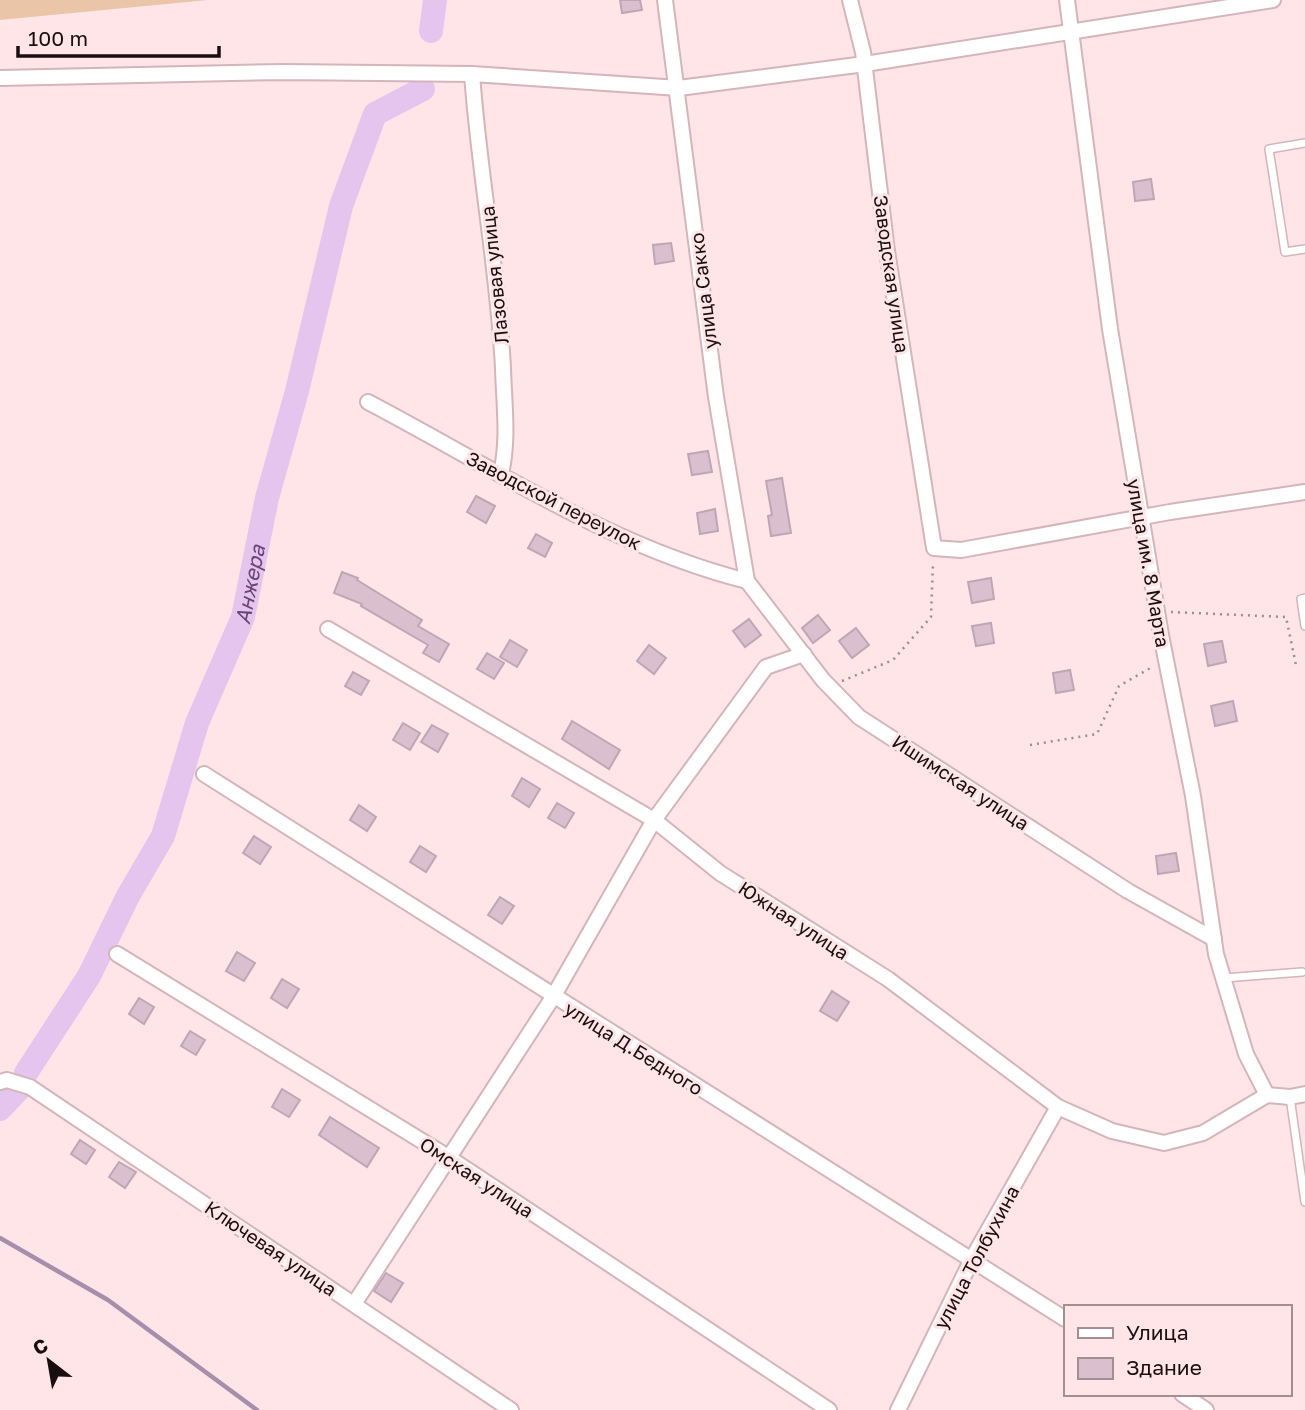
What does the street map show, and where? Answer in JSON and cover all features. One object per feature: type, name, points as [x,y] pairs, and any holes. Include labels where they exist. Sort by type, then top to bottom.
[{"type":"street","name":"улица Сакко","points":[[664,0],[678,88],[681,136],[693,201],[716,397],[747,581]]},
{"type":"street","name":"Заводская улица","points":[[850,0],[865,64],[887,251],[934,548]]},
{"type":"street","name":"улица им. 8 Марта","points":[[1067,0],[1110,329],[1157,611],[1192,796],[1214,939],[1246,1054],[1267,1095]]},
{"type":"street","points":[[0,78],[283,72],[472,74],[678,88],[865,64],[1273,0]]},
{"type":"street","name":"Лазовая улица","points":[[472,74],[476,128],[499,299],[507,444],[500,474]]},
{"type":"street","name":"Заводской переулок","points":[[368,402],[620,536],[697,568],[747,581]]},
{"type":"street","points":[[934,548],[961,550],[1170,512],[1305,492]]},
{"type":"street","name":"Ишимская улица","points":[[747,581],[823,680],[859,717],[1128,891],[1214,939]]},
{"type":"street","name":"Южная улица","points":[[328,629],[654,820],[720,873],[888,979],[1058,1107],[1112,1131],[1164,1143],[1203,1133],[1267,1095]]},
{"type":"street","points":[[354,1304],[553,997],[654,820],[766,667],[804,654]]},
{"type":"street","name":"улица Д.Бедного","points":[[204,774],[1064,1318]]},
{"type":"street","name":"Омская улица","points":[[117,954],[448,1157],[829,1410]]},
{"type":"street","name":"Ключевая улица","points":[[0,1082],[7,1080],[30,1087],[511,1410]]},
{"type":"street","points":[[1267,1095],[1290,1097],[1305,1094]]},
{"type":"street","name":"улица Толбухина","points":[[898,1410],[972,1259],[1058,1107]]},
{"type":"street","points":[[1185,1396],[1206,1410]]},
{"type":"lane","points":[[1305,143],[1269,149],[1285,252],[1305,249]]},
{"type":"lane","points":[[1305,598],[1301,599],[1305,626]]},
{"type":"lane","points":[[1224,978],[1302,972]]},
{"type":"lane","points":[[1290,1097],[1305,1202]]},
{"type":"path","points":[[823,680],[835,684],[893,660],[931,617],[934,548]]},
{"type":"path","points":[[1157,611],[1286,617],[1296,665]]},
{"type":"path","points":[[1030,745],[1097,734],[1119,686],[1166,660]]},
{"type":"shaded area","points":[[0,0],[208,0],[0,20]]},
{"type":"building","points":[[620,0],[640,0],[642,10],[622,13]]},
{"type":"building","points":[[1151,179],[1154,199],[1135,201],[1133,182]]},
{"type":"building","points":[[671,243],[674,261],[655,264],[653,245]]},
{"type":"building","points":[[708,451],[712,472],[692,475],[688,454]]},
{"type":"building","points":[[782,478],[791,533],[771,536],[768,516],[772,515],[766,481]]},
{"type":"building","points":[[476,496],[495,506],[486,523],[467,512]]},
{"type":"building","points":[[715,509],[718,531],[700,534],[697,513]]},
{"type":"building","points":[[536,534],[552,543],[545,557],[528,548]]},
{"type":"building","points":[[342,572],[358,578],[357,580],[422,620],[418,626],[449,644],[439,662],[423,653],[428,645],[361,606],[362,604],[334,593]]},
{"type":"building","points":[[991,578],[994,599],[972,603],[968,582]]},
{"type":"building","points":[[818,615],[830,630],[813,643],[802,628]]},
{"type":"building","points":[[749,619],[761,635],[745,647],[733,631]]},
{"type":"building","points":[[991,623],[994,643],[976,646],[972,626]]},
{"type":"building","points":[[856,628],[869,645],[852,658],[839,641]]},
{"type":"building","points":[[510,640],[527,650],[517,667],[500,657]]},
{"type":"building","points":[[1222,641],[1226,662],[1208,666],[1204,644]]},
{"type":"building","points":[[649,645],[666,658],[654,674],[637,661]]},
{"type":"building","points":[[487,653],[504,663],[494,679],[477,669]]},
{"type":"building","points":[[1070,670],[1074,690],[1056,693],[1053,673]]},
{"type":"building","points":[[353,672],[369,681],[361,695],[345,686]]},
{"type":"building","points":[[1233,701],[1237,721],[1215,726],[1211,706]]},
{"type":"building","points":[[572,721],[620,750],[609,769],[562,739]]},
{"type":"building","points":[[403,723],[420,733],[410,750],[393,740]]},
{"type":"building","points":[[432,725],[448,734],[438,752],[421,742]]},
{"type":"building","points":[[522,778],[540,789],[529,807],[512,796]]},
{"type":"building","points":[[557,803],[574,813],[565,828],[548,818]]},
{"type":"building","points":[[359,805],[376,817],[367,831],[350,820]]},
{"type":"building","points":[[254,836],[271,847],[260,864],[243,853]]},
{"type":"building","points":[[420,846],[436,856],[426,872],[410,862]]},
{"type":"building","points":[[1176,853],[1179,871],[1158,874],[1156,856]]},
{"type":"building","points":[[500,897],[514,906],[502,924],[488,915]]},
{"type":"building","points":[[237,952],[255,963],[244,981],[226,971]]},
{"type":"building","points":[[282,979],[299,989],[287,1008],[271,998]]},
{"type":"building","points":[[832,991],[849,1002],[837,1021],[820,1011]]},
{"type":"building","points":[[139,998],[154,1007],[144,1024],[129,1014]]},
{"type":"building","points":[[190,1031],[205,1040],[196,1055],[181,1046]]},
{"type":"building","points":[[282,1089],[300,1100],[289,1117],[272,1107]]},
{"type":"building","points":[[330,1117],[379,1148],[367,1167],[319,1135]]},
{"type":"building","points":[[80,1140],[95,1150],[86,1164],[71,1154]]},
{"type":"building","points":[[119,1162],[136,1172],[125,1188],[109,1177]]},
{"type":"building","points":[[386,1273],[403,1283],[391,1302],[374,1291]]},
{"type":"waterway","name":"Анжера","points":[[431,31],[435,0]]},
{"type":"waterway","name":"Анжера","points":[[26,1073],[89,976],[128,896],[163,836],[197,723],[243,617],[267,498],[297,391],[341,206],[375,114],[423,89]]},
{"type":"waterway","name":"Анжера","points":[[0,1109],[18,1090]]},
{"type":"waterway","points":[[0,1238],[108,1300],[257,1410]]}]
